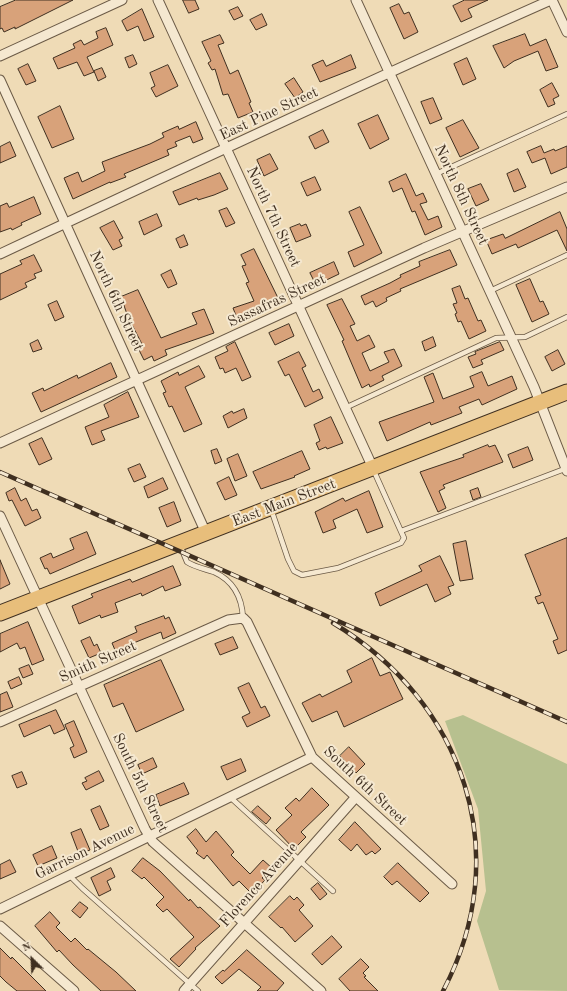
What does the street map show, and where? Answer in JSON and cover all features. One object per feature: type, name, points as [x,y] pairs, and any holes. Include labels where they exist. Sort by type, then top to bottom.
[{"type":"highway","name":"East Main Street","points":[[0,612],[567,392]]},
{"type":"street","points":[[0,56],[122,0]]},
{"type":"street","name":"North 7th Street","points":[[158,0],[373,468]]},
{"type":"street","name":"North 8th Street","points":[[356,0],[540,402],[567,469]]},
{"type":"street","points":[[551,0],[567,32]]},
{"type":"street","name":"East Pine Street","points":[[0,254],[551,0]]},
{"type":"street","name":"North 6th Street","points":[[0,80],[206,533]]},
{"type":"street","name":"Sassafras Street","points":[[0,443],[299,306],[567,187]]},
{"type":"street","name":"South 5th Street","points":[[0,516],[149,836],[161,850],[321,991]]},
{"type":"street","name":"Smith Street","points":[[0,722],[208,628],[228,620],[242,618]]},
{"type":"street","name":"South 6th Street","points":[[242,618],[247,622],[312,757],[355,798],[452,884]]},
{"type":"street","name":"Garrison Avenue","points":[[0,909],[312,757]]},
{"type":"street","name":"Florence Avenue","points":[[187,988],[355,798]]},
{"type":"street","points":[[0,926],[74,991]]},
{"type":"lane","points":[[436,174],[567,114]]},
{"type":"lane","points":[[490,291],[567,256]]},
{"type":"lane","points":[[345,408],[496,338],[525,337],[567,317]]},
{"type":"lane","points":[[271,508],[288,559],[294,571],[302,575],[338,568],[400,543],[404,538],[373,468]]},
{"type":"lane","points":[[401,531],[567,469]]},
{"type":"lane","points":[[179,543],[187,562],[215,573],[226,579],[234,587],[240,596],[242,618]]},
{"type":"lane","points":[[230,797],[333,891]]},
{"type":"lane","points":[[69,875],[187,988],[198,991]]},
{"type":"green space","points":[[463,715],[567,764],[567,991],[499,990],[477,921],[486,891],[478,809],[445,721]]},
{"type":"building","points":[[16,0],[73,0],[15,29],[15,27],[4,32],[2,28],[0,29],[0,7]]},
{"type":"building","points":[[183,0],[195,0],[199,9],[189,13]]},
{"type":"building","points":[[465,0],[488,0],[468,9],[472,17],[461,22],[453,6]]},
{"type":"building","points":[[399,4],[404,14],[409,12],[418,32],[404,39],[390,8]]},
{"type":"building","points":[[238,7],[243,16],[234,20],[229,11]]},
{"type":"building","points":[[142,9],[154,37],[144,41],[138,26],[127,31],[122,21]]},
{"type":"building","points":[[262,14],[267,25],[256,30],[250,20]]},
{"type":"building","points":[[106,28],[113,45],[87,57],[94,72],[84,76],[77,62],[58,69],[53,58],[75,48],[73,44],[81,40],[84,45],[98,38],[96,32]]},
{"type":"building","points":[[525,34],[530,46],[546,39],[558,67],[546,71],[538,51],[514,61],[504,68],[493,46]]},
{"type":"building","points":[[220,35],[224,43],[218,45],[230,74],[238,70],[251,102],[249,103],[253,112],[238,118],[228,94],[223,95],[215,69],[212,70],[208,63],[211,61],[202,42]]},
{"type":"building","points":[[133,55],[137,64],[129,68],[125,58]]},
{"type":"building","points":[[351,55],[356,68],[320,82],[312,65],[323,60],[326,66]]},
{"type":"building","points":[[467,58],[476,79],[463,85],[454,64]]},
{"type":"building","points":[[28,64],[36,81],[26,85],[18,69]]},
{"type":"building","points":[[168,65],[178,86],[156,97],[151,88],[155,86],[150,73]]},
{"type":"building","points":[[102,68],[106,77],[98,81],[94,71]]},
{"type":"building","points":[[294,78],[303,92],[295,98],[285,84]]},
{"type":"building","points":[[552,83],[559,96],[553,99],[555,104],[548,107],[540,90]]},
{"type":"building","points":[[433,98],[442,119],[430,124],[421,102]]},
{"type":"building","points":[[60,106],[74,139],[52,148],[38,117]]},
{"type":"building","points":[[378,115],[389,139],[370,149],[358,124]]},
{"type":"building","points":[[463,120],[479,148],[460,157],[446,128]]},
{"type":"building","points":[[196,122],[203,139],[193,143],[190,136],[175,142],[177,146],[167,150],[169,155],[124,174],[126,177],[110,182],[73,199],[64,178],[78,172],[82,182],[105,171],[102,162],[150,144],[164,137],[162,133],[178,126],[179,129]]},
{"type":"building","points":[[323,130],[329,142],[315,149],[309,137]]},
{"type":"building","points":[[10,142],[16,156],[0,163],[0,147]]},
{"type":"building","points":[[541,146],[544,153],[554,149],[555,151],[567,146],[567,167],[551,174],[545,158],[532,163],[527,152]]},
{"type":"building","points":[[270,154],[278,169],[264,176],[257,160]]},
{"type":"building","points":[[518,169],[526,187],[514,192],[507,174]]},
{"type":"building","points":[[220,173],[228,189],[214,195],[198,200],[197,198],[179,205],[173,192]]},
{"type":"building","points":[[406,174],[416,196],[423,193],[427,202],[420,204],[428,220],[438,216],[442,227],[425,235],[415,211],[412,212],[402,188],[393,192],[389,182]]},
{"type":"building","points":[[315,177],[321,190],[307,196],[301,183]]},
{"type":"building","points":[[481,184],[489,200],[476,206],[468,189]]},
{"type":"building","points":[[34,197],[41,214],[21,223],[22,225],[12,230],[11,228],[0,232],[0,206],[7,203],[9,207]]},
{"type":"building","points":[[360,207],[382,253],[354,267],[348,252],[364,245],[349,212]]},
{"type":"building","points":[[227,208],[235,223],[226,227],[219,211]]},
{"type":"building","points":[[560,212],[567,229],[567,251],[557,230],[518,248],[516,244],[492,254],[486,240],[503,234],[505,238]]},
{"type":"building","points":[[157,214],[162,226],[144,235],[139,222]]},
{"type":"building","points":[[114,221],[123,238],[119,240],[122,246],[113,250],[100,228]]},
{"type":"building","points":[[300,224],[301,226],[306,224],[311,236],[296,242],[290,228]]},
{"type":"building","points":[[184,235],[188,245],[180,248],[176,239]]},
{"type":"building","points":[[254,249],[279,300],[237,318],[233,308],[254,301],[246,283],[249,282],[242,266],[246,265],[241,255]]},
{"type":"building","points":[[450,250],[457,265],[400,289],[401,291],[386,298],[387,301],[376,307],[373,301],[365,305],[361,296],[390,283],[401,277],[400,275],[420,266],[419,262]]},
{"type":"building","points":[[34,255],[42,271],[34,274],[36,278],[25,283],[27,287],[0,300],[0,274],[22,264],[20,261]]},
{"type":"building","points":[[334,262],[339,274],[316,285],[310,273]]},
{"type":"building","points":[[171,270],[177,284],[168,288],[161,275]]},
{"type":"building","points":[[530,279],[540,302],[543,301],[549,314],[532,322],[516,285]]},
{"type":"building","points":[[460,286],[465,299],[468,298],[478,321],[481,320],[486,331],[469,339],[461,321],[458,322],[455,314],[457,313],[453,304],[457,303],[452,289]]},
{"type":"building","points":[[138,290],[161,338],[197,324],[192,313],[204,309],[214,333],[165,350],[167,355],[154,361],[152,356],[144,360],[138,348],[143,346],[128,317],[121,297]]},
{"type":"building","points":[[342,299],[355,324],[350,326],[357,341],[369,335],[375,347],[362,353],[370,371],[389,362],[384,352],[394,349],[402,366],[382,376],[384,380],[370,387],[369,384],[362,388],[342,341],[344,340],[327,305]]},
{"type":"building","points":[[57,301],[64,317],[55,321],[48,305]]},
{"type":"building","points":[[289,324],[294,336],[275,345],[269,333]]},
{"type":"building","points":[[433,337],[436,346],[425,351],[422,342]]},
{"type":"building","points":[[38,340],[42,349],[33,352],[30,344]]},
{"type":"building","points":[[235,342],[251,377],[242,381],[236,368],[225,373],[223,368],[220,369],[215,357],[228,351],[226,347]]},
{"type":"building","points":[[500,342],[504,350],[481,360],[483,364],[473,368],[468,357],[476,354],[475,352]]},
{"type":"building","points":[[558,350],[565,364],[552,371],[545,357]]},
{"type":"building","points":[[299,352],[306,366],[302,368],[313,392],[319,389],[323,398],[305,407],[289,374],[285,376],[278,362]]},
{"type":"building","points":[[111,363],[117,377],[41,412],[32,393],[43,388],[44,391],[77,375],[78,378]]},
{"type":"building","points":[[199,366],[205,377],[185,387],[202,424],[184,432],[172,406],[169,407],[163,393],[166,392],[161,381],[178,372],[179,375]]},
{"type":"building","points":[[482,372],[488,386],[512,376],[517,389],[482,405],[479,399],[459,407],[462,413],[431,425],[430,422],[387,441],[379,422],[434,402],[424,377],[433,373],[443,399],[474,387],[470,377]]},
{"type":"building","points":[[128,392],[139,417],[101,431],[105,440],[92,445],[85,427],[109,417],[104,405]]},
{"type":"building","points":[[244,409],[247,418],[228,428],[223,416],[232,411],[233,413]]},
{"type":"building","points":[[331,417],[343,443],[327,449],[326,447],[319,450],[316,443],[320,441],[314,425]]},
{"type":"building","points":[[42,438],[52,459],[39,465],[29,444]]},
{"type":"building","points":[[488,445],[489,447],[495,445],[503,462],[443,485],[445,488],[439,491],[446,508],[438,512],[420,472],[464,457],[463,455]]},
{"type":"building","points":[[528,447],[533,460],[513,468],[508,455]]},
{"type":"building","points":[[217,449],[222,461],[215,464],[211,451]]},
{"type":"building","points":[[302,451],[310,469],[294,476],[295,477],[261,489],[253,472]]},
{"type":"building","points":[[238,454],[247,476],[235,481],[227,459]]},
{"type":"building","points":[[140,464],[146,477],[134,482],[128,469]]},
{"type":"building","points":[[229,477],[237,495],[225,500],[217,483]]},
{"type":"building","points":[[163,478],[168,489],[148,498],[144,487]]},
{"type":"building","points":[[15,488],[21,501],[26,498],[32,511],[37,509],[41,518],[25,526],[12,500],[9,501],[6,493]]},
{"type":"building","points":[[478,488],[481,497],[473,500],[470,491]]},
{"type":"building","points":[[369,491],[383,527],[367,533],[357,509],[333,520],[336,528],[323,533],[315,512],[343,498],[345,501]]},
{"type":"building","points":[[174,502],[181,521],[167,527],[159,508]]},
{"type":"building","points":[[87,532],[96,554],[50,574],[47,568],[45,569],[40,558],[51,553],[53,558],[74,549],[70,539]]},
{"type":"building","points":[[567,538],[567,650],[558,654],[553,641],[558,639],[543,602],[538,604],[535,597],[541,595],[525,555]]},
{"type":"building","points":[[466,541],[473,579],[460,581],[453,544]]},
{"type":"building","points":[[440,556],[454,585],[448,587],[451,594],[435,602],[427,584],[380,606],[375,593],[422,571],[419,566]]},
{"type":"building","points":[[0,560],[10,584],[0,589]]},
{"type":"building","points":[[173,566],[181,585],[165,591],[163,586],[142,596],[141,593],[115,603],[118,612],[101,618],[100,615],[79,624],[72,606],[93,597],[91,594],[130,579],[132,582]]},
{"type":"building","points":[[164,616],[165,619],[169,617],[176,633],[163,639],[161,632],[131,644],[133,651],[118,657],[112,643],[137,632],[135,627]]},
{"type":"building","points":[[28,622],[44,660],[32,665],[25,647],[20,649],[17,643],[0,652],[0,634]]},
{"type":"building","points":[[90,637],[94,646],[97,644],[101,653],[89,658],[81,641]]},
{"type":"building","points":[[233,637],[238,648],[220,655],[215,644]]},
{"type":"building","points":[[372,658],[380,676],[390,672],[403,699],[344,727],[337,711],[312,722],[302,703],[320,694],[322,697],[352,682],[347,671]]},
{"type":"building","points":[[161,660],[184,710],[136,732],[123,703],[113,707],[104,685]]},
{"type":"building","points":[[29,665],[33,674],[23,678],[19,669]]},
{"type":"building","points":[[19,677],[22,684],[11,689],[8,682]]},
{"type":"building","points":[[249,683],[261,708],[265,706],[270,716],[247,727],[242,717],[250,713],[238,688]]},
{"type":"building","points":[[7,692],[13,707],[0,712],[0,695]]},
{"type":"building","points":[[56,710],[65,729],[54,734],[50,725],[24,737],[19,725]]},
{"type":"building","points":[[74,721],[87,752],[74,758],[70,748],[74,746],[65,725]]},
{"type":"building","points":[[349,747],[365,764],[356,773],[340,756]]},
{"type":"building","points":[[153,758],[157,767],[142,774],[138,765]]},
{"type":"building","points":[[241,759],[246,771],[227,780],[221,767]]},
{"type":"building","points":[[99,771],[104,781],[86,790],[82,783],[87,781],[85,778]]},
{"type":"building","points":[[22,772],[27,784],[17,788],[12,776]]},
{"type":"building","points":[[184,783],[189,794],[160,806],[156,795]]},
{"type":"building","points":[[312,788],[329,805],[301,832],[306,837],[294,849],[276,830],[292,815],[285,808],[296,798],[299,801]]},
{"type":"building","points":[[100,806],[109,826],[100,830],[91,810]]},
{"type":"building","points":[[258,806],[271,818],[266,824],[252,812]]},
{"type":"building","points":[[355,822],[381,849],[375,854],[372,851],[366,855],[357,844],[351,851],[339,840]]},
{"type":"building","points":[[81,829],[90,850],[79,854],[71,833]]},
{"type":"building","points":[[196,829],[206,842],[216,831],[234,852],[231,855],[250,874],[263,860],[272,868],[262,878],[265,880],[252,894],[239,881],[233,886],[207,855],[204,859],[196,853],[198,851],[187,837]]},
{"type":"building","points":[[52,846],[57,858],[38,866],[33,855]]},
{"type":"building","points":[[143,858],[160,871],[189,901],[190,899],[198,908],[200,907],[220,926],[195,948],[196,949],[179,967],[170,959],[194,937],[167,909],[163,912],[156,905],[164,897],[144,877],[142,879],[132,871]]},
{"type":"building","points":[[10,860],[16,872],[0,879],[0,865]]},
{"type":"building","points":[[398,863],[429,893],[420,902],[397,881],[392,885],[384,877]]},
{"type":"building","points":[[111,868],[115,877],[107,881],[111,890],[99,896],[91,878]]},
{"type":"building","points":[[318,883],[327,894],[320,900],[311,889]]},
{"type":"building","points":[[290,896],[294,900],[297,897],[304,905],[299,910],[313,926],[295,942],[282,927],[281,928],[269,917]]},
{"type":"building","points":[[80,902],[88,908],[80,918],[72,911]]},
{"type":"building","points":[[50,912],[60,923],[56,927],[71,942],[75,938],[87,950],[88,949],[116,972],[136,991],[101,991],[59,950],[57,952],[35,926]]},
{"type":"building","points":[[332,936],[342,947],[322,965],[312,954]]},
{"type":"building","points":[[0,948],[11,959],[12,957],[46,991],[17,991],[6,982],[0,976]]},
{"type":"building","points":[[247,950],[284,983],[277,991],[257,991],[261,987],[239,969],[222,984],[215,977],[223,970],[224,971]]},
{"type":"building","points":[[361,959],[369,967],[363,973],[366,976],[364,977],[378,991],[350,991],[339,979]]},
{"type":"railway","points":[[0,472],[567,722]]},
{"type":"railway","points":[[333,623],[378,656],[416,694],[445,738],[464,785],[475,835],[475,886],[465,939],[443,991]]}]
